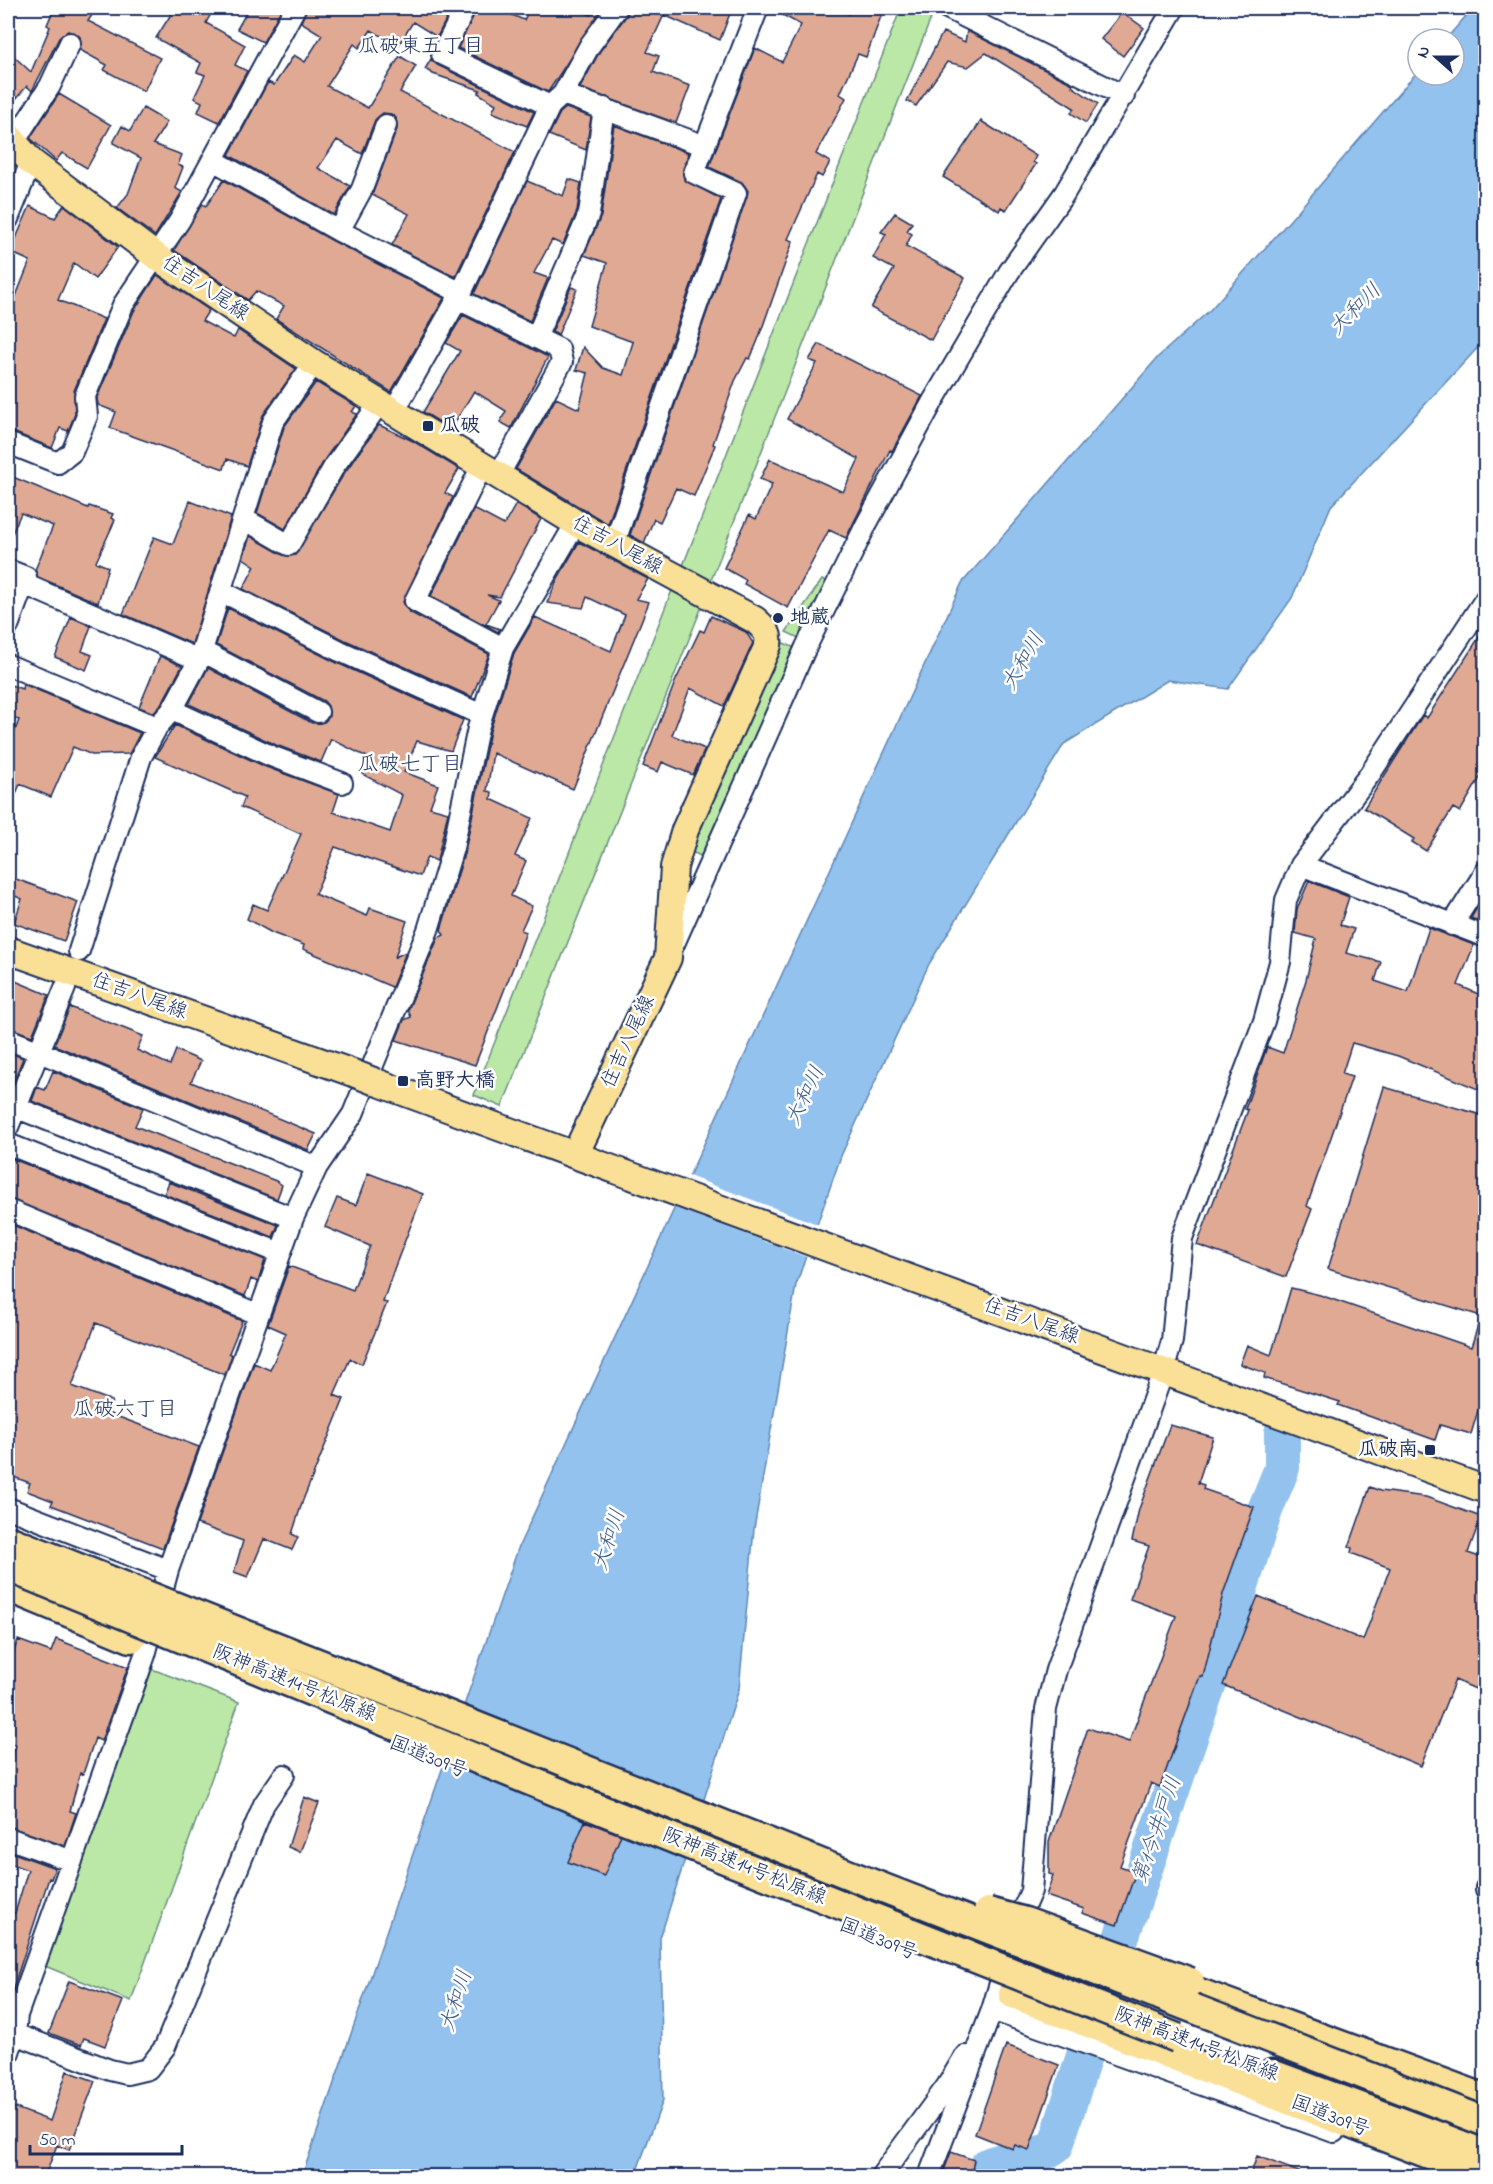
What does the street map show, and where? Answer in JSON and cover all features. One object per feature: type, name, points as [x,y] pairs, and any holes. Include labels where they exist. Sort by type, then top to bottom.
[{"type":"highway","points":[[8,1531],[721,1814],[1434,2081],[1485,2097]]},
{"type":"highway","name":"阪神高速14号松原線","points":[[8,1540],[855,1877],[1485,2122]]},
{"type":"highway","name":"阪神高速14号松原線","points":[[8,1567],[604,1811],[1177,2038],[1485,2154]]},
{"type":"highway","name":"国道309号","points":[[8,1587],[1013,1994],[1485,2176]]},
{"type":"highway","points":[[855,1877],[1024,1922],[1485,2097]]},
{"type":"highway","points":[[1177,2038],[1485,2169]]},
{"type":"main road","name":"住吉八尾線","points":[[10,139],[31,162],[157,256],[314,363],[576,523],[755,620],[764,628],[769,637],[685,830],[674,867],[668,958],[581,1157]]},
{"type":"main road","name":"住吉八尾線","points":[[8,950],[516,1133],[1485,1490]]},
{"type":"street","points":[[8,443],[58,463],[72,452],[87,416],[85,396],[123,305],[157,256],[213,160],[295,8]]},
{"type":"street","points":[[465,8],[441,54],[556,100],[604,108],[705,146]]},
{"type":"street","points":[[244,519],[289,545],[335,465],[386,408],[459,296],[556,100],[590,45],[617,8]]},
{"type":"street","points":[[614,544],[736,193],[694,172],[758,8]]},
{"type":"street","points":[[947,8],[1124,96]]},
{"type":"street","points":[[668,958],[806,647],[867,523],[933,401],[1008,272],[1064,194],[1174,8]]},
{"type":"street","points":[[10,139],[51,86],[70,44]]},
{"type":"street","points":[[536,338],[589,214],[604,108]]},
{"type":"street","points":[[339,231],[362,189],[386,125]]},
{"type":"street","points":[[213,160],[339,231],[559,349],[562,362],[490,471],[415,601],[503,648]]},
{"type":"street","points":[[8,219],[31,162]]},
{"type":"street","points":[[79,951],[141,758],[156,727],[172,710],[201,655],[273,422],[314,363]]},
{"type":"street","points":[[8,2055],[13,2020],[145,1655],[168,1570],[257,1314],[293,1218],[316,1167],[352,1114],[428,930],[453,848],[482,715],[503,648],[576,523]]},
{"type":"street","points":[[8,570],[26,577],[8,626]]},
{"type":"street","points":[[24,584],[201,655],[318,712]]},
{"type":"street","points":[[221,591],[350,656],[482,715]]},
{"type":"street","points":[[929,2176],[992,2010],[1020,1916],[1032,1891],[1046,1709],[1056,1670],[1156,1369],[1172,1341],[1182,1238],[1264,1022],[1280,962],[1286,900],[1301,866],[1370,774],[1485,598]]},
{"type":"street","points":[[8,665],[156,727]]},
{"type":"street","points":[[172,710],[272,756],[342,783]]},
{"type":"street","points":[[1301,866],[1485,937]]},
{"type":"street","points":[[1452,925],[1485,871]]},
{"type":"street","points":[[8,1127],[65,987]]},
{"type":"street","points":[[8,1040],[316,1167]]},
{"type":"street","points":[[15,1107],[293,1218]]},
{"type":"street","points":[[8,1144],[280,1253]]},
{"type":"street","points":[[8,1210],[257,1314]]},
{"type":"street","points":[[8,1508],[168,1570]]},
{"type":"street","points":[[8,1598],[145,1655]]},
{"type":"street","points":[[13,2020],[110,2070],[127,2074],[148,2069],[165,2047],[264,1804],[284,1775]]},
{"type":"street","points":[[8,1838],[72,1861]]},
{"type":"street","points":[[1020,1916],[1485,2089]]},
{"type":"street","points":[[881,2176],[947,2086],[992,2010]]},
{"type":"street","points":[[992,2010],[1458,2176]]},
{"type":"green space","points":[[901,8],[935,8],[710,583],[682,568]]},
{"type":"green space","points":[[822,580],[828,582],[801,639],[786,632]]},
{"type":"green space","points":[[672,590],[703,604],[502,1107],[474,1095]]},
{"type":"green space","points":[[779,641],[795,648],[701,856],[687,850]]},
{"type":"green space","points":[[152,1669],[239,1702],[131,2001],[45,1966]]},
{"type":"water","name":"大和川","points":[[1473,8],[1485,8],[1485,340],[1331,506],[1292,598],[1228,689],[1168,680],[1064,744],[929,964],[841,1156],[796,1285],[754,1529],[739,1689],[660,1938],[663,2100],[635,2176],[302,2176],[519,1546],[962,583],[1159,356],[1210,310],[1406,85],[1406,87],[1466,87],[1466,27],[1456,27]]},
{"type":"pier","points":[[686,1175],[820,1225],[809,1258],[672,1207]]},
{"type":"building","points":[[54,8],[97,8],[88,21],[160,58],[144,91],[104,70],[107,65],[80,50],[80,37],[68,31],[59,38],[32,91],[27,86],[8,108],[8,51],[31,72],[50,27],[47,25]]},
{"type":"building","points":[[175,8],[214,8],[206,23],[245,45],[235,65],[247,71],[219,122],[198,112],[202,102],[194,98],[205,75],[197,72],[201,63],[156,38]]},
{"type":"building","points":[[249,8],[282,8],[263,42],[237,29]]},
{"type":"building","points":[[307,8],[452,8],[437,37],[413,22],[398,46],[371,30],[359,48],[354,44],[327,86],[368,108],[400,56],[416,66],[400,92],[515,152],[455,277],[392,245],[409,214],[372,195],[397,129],[396,118],[391,114],[383,113],[375,120],[362,154],[337,140],[318,168],[350,186],[334,215],[229,155],[268,82],[274,85],[294,55],[305,62],[322,35],[301,22]]},
{"type":"building","points":[[477,8],[495,8],[524,20],[530,8],[574,8],[591,15],[593,8],[603,8],[548,92],[458,48]]},
{"type":"building","points":[[629,8],[732,8],[720,40],[664,15],[647,52],[659,56],[653,72],[690,86],[676,123],[580,88],[600,51],[627,15]]},
{"type":"building","points":[[770,8],[836,8],[849,14],[852,8],[884,8],[866,57],[858,54],[840,94],[846,98],[816,154],[830,162],[822,177],[817,174],[788,239],[793,241],[758,340],[750,359],[747,358],[735,381],[713,444],[715,445],[694,496],[676,488],[660,522],[654,519],[644,543],[630,535],[748,191],[742,182],[709,167],[755,48],[782,62],[801,25]]},
{"type":"building","points":[[1122,12],[1144,28],[1123,56],[1101,39]]},
{"type":"building","points":[[967,31],[1073,84],[1072,86],[1098,104],[1086,123],[1071,113],[1074,108],[986,53],[968,67],[947,62],[916,106],[907,101],[943,32],[965,42]]},
{"type":"building","points":[[431,59],[437,65],[534,112],[527,126],[492,112],[496,104],[478,93],[480,90],[433,74],[425,69]]},
{"type":"building","points":[[59,94],[111,125],[87,168],[62,153],[56,161],[30,138]]},
{"type":"building","points":[[143,108],[167,122],[153,144],[182,155],[178,165],[183,167],[175,188],[182,192],[155,236],[117,208],[128,194],[141,158],[113,143],[122,126],[130,131]]},
{"type":"building","points":[[566,108],[591,117],[586,150],[549,135],[560,113]]},
{"type":"building","points":[[981,121],[1036,156],[1033,162],[1036,164],[1006,210],[1001,207],[999,211],[943,177]]},
{"type":"building","points":[[614,125],[689,153],[683,169],[684,180],[721,199],[608,524],[516,469],[556,398],[579,409],[588,373],[576,370],[583,347],[603,368],[623,375],[633,342],[589,326],[607,263],[584,255],[601,216]]},
{"type":"building","points":[[569,179],[581,183],[577,211],[563,245],[552,240],[534,273],[548,278],[530,321],[474,294],[527,181],[563,196]]},
{"type":"building","points":[[224,180],[333,241],[444,298],[391,392],[276,319],[284,306],[256,291],[248,300],[174,250],[202,204],[206,206]]},
{"type":"building","points":[[64,205],[118,247],[95,279],[74,263],[58,300],[104,319],[74,391],[75,414],[68,431],[60,428],[52,448],[8,430],[8,316],[30,261],[10,252],[30,206],[55,218]]},
{"type":"building","points":[[895,213],[912,223],[907,231],[912,234],[906,246],[965,278],[931,340],[871,308],[894,269],[873,258],[886,234],[881,232]]},
{"type":"building","points":[[157,275],[209,310],[202,321],[234,338],[238,330],[296,369],[263,415],[247,466],[227,459],[224,469],[110,428],[116,412],[98,405],[97,398],[134,311]]},
{"type":"building","points":[[571,287],[577,289],[558,335],[552,332]]},
{"type":"building","points":[[463,315],[548,357],[511,428],[500,422],[506,411],[474,391],[451,429],[423,412],[460,351],[446,343]]},
{"type":"building","points":[[819,344],[922,396],[892,451],[890,450],[846,538],[829,530],[788,608],[744,584],[746,580],[724,568],[749,515],[756,519],[772,484],[760,479],[770,459],[843,492],[859,459],[787,419],[817,363],[809,360]]},
{"type":"building","points":[[316,382],[356,406],[352,412],[357,414],[325,459],[285,529],[257,513],[284,427]]},
{"type":"building","points":[[379,425],[413,441],[459,469],[445,493],[453,497],[403,602],[409,612],[489,654],[472,697],[345,640],[243,589],[255,566],[243,558],[250,536],[283,555],[295,555],[345,472]]},
{"type":"building","points":[[8,475],[88,508],[89,506],[113,514],[111,518],[115,520],[96,562],[108,567],[98,603],[38,577],[35,570],[53,526],[21,513],[8,543]]},
{"type":"building","points":[[190,501],[231,517],[192,644],[123,614],[154,537],[173,544]]},
{"type":"building","points":[[516,504],[541,519],[500,597],[487,595],[499,600],[486,624],[500,629],[498,632],[431,596],[474,509],[504,525]]},
{"type":"building","points":[[579,542],[648,579],[636,599],[649,602],[573,789],[493,753],[487,791],[492,792],[491,799],[532,818],[515,856],[526,861],[511,896],[532,906],[521,930],[526,932],[475,1065],[396,1040],[404,1020],[411,1017],[408,1010],[438,938],[444,935],[441,930],[465,851],[490,731],[514,653],[535,617],[611,651],[625,615],[587,597],[583,608],[547,603],[558,578]]},
{"type":"building","points":[[228,608],[335,662],[463,720],[451,751],[417,741],[404,772],[438,785],[430,807],[448,812],[437,861],[427,857],[420,876],[335,847],[315,894],[367,916],[370,908],[407,921],[395,957],[406,952],[392,987],[303,949],[304,945],[272,933],[247,919],[253,904],[267,910],[301,834],[241,807],[245,797],[155,757],[175,725],[266,767],[339,794],[333,812],[390,832],[402,795],[362,774],[369,758],[331,739],[321,762],[276,745],[189,704],[208,668],[312,723],[324,722],[329,717],[328,706],[324,701],[216,645]]},
{"type":"building","points":[[711,616],[746,632],[753,643],[724,706],[690,688],[672,735],[705,749],[693,775],[662,762],[658,772],[643,766],[675,682],[700,630],[704,632]]},
{"type":"building","points":[[71,617],[91,626],[82,651],[92,655],[86,670],[55,657]]},
{"type":"building","points":[[1485,628],[1485,769],[1460,812],[1453,808],[1426,851],[1412,842],[1414,839],[1364,808],[1423,715],[1427,718]]},
{"type":"building","points":[[160,656],[182,666],[154,713],[139,707]]},
{"type":"building","points":[[8,684],[22,689],[23,684],[140,733],[129,754],[92,755],[73,747],[51,797],[20,784],[8,814],[8,749],[19,720],[8,716]]},
{"type":"building","points":[[8,876],[78,902],[64,941],[14,923],[22,899],[8,893]]},
{"type":"building","points":[[1309,881],[1349,897],[1340,925],[1354,929],[1346,953],[1381,962],[1375,981],[1408,992],[1429,928],[1474,945],[1458,985],[1485,997],[1485,1092],[1398,1056],[1352,1043],[1342,1074],[1352,1077],[1307,1206],[1312,1209],[1286,1277],[1197,1245],[1248,1110],[1245,1109],[1267,1047],[1283,1053],[1306,980],[1316,939],[1295,933],[1297,909]]},
{"type":"building","points":[[1485,894],[1485,924],[1471,918]]},
{"type":"building","points":[[8,978],[49,995],[32,1036],[8,1027]]},
{"type":"building","points":[[70,1007],[143,1036],[137,1050],[170,1065],[176,1050],[201,1061],[191,1082],[316,1134],[308,1150],[54,1045]]},
{"type":"building","points":[[8,1052],[23,1058],[8,1096]]},
{"type":"building","points":[[53,1071],[143,1108],[135,1126],[276,1181],[282,1185],[277,1199],[32,1101],[37,1087],[45,1090]]},
{"type":"building","points":[[1384,1087],[1485,1116],[1485,1387],[1471,1434],[1440,1425],[1435,1440],[1338,1405],[1340,1402],[1264,1378],[1265,1373],[1240,1364],[1247,1345],[1271,1355],[1291,1288],[1320,1295],[1471,1347],[1481,1316],[1328,1269]]},
{"type":"building","points":[[8,1157],[265,1260],[258,1282],[251,1279],[245,1296],[8,1198]]},
{"type":"building","points":[[368,1173],[423,1194],[383,1302],[387,1303],[362,1364],[350,1359],[334,1395],[344,1399],[303,1500],[292,1534],[298,1537],[292,1550],[264,1539],[248,1577],[234,1572],[243,1541],[197,1524],[254,1363],[270,1370],[286,1333],[268,1325],[289,1266],[353,1290],[370,1246],[325,1227],[337,1198],[356,1205]]},
{"type":"building","points":[[169,1182],[278,1225],[273,1237],[164,1194]]},
{"type":"building","points":[[8,1223],[242,1321],[229,1353],[232,1355],[225,1375],[96,1323],[72,1386],[112,1401],[108,1413],[199,1447],[163,1548],[51,1505],[53,1501],[27,1491],[30,1483],[8,1475]]},
{"type":"building","points":[[1170,1425],[1213,1437],[1198,1483],[1204,1485],[1203,1489],[1254,1507],[1223,1594],[1203,1677],[1200,1676],[1160,1787],[1151,1783],[1120,1866],[1136,1872],[1117,1925],[1082,1913],[1084,1909],[1046,1896],[1053,1875],[1049,1874],[1049,1842],[1088,1728],[1129,1742],[1176,1616],[1130,1599],[1149,1546],[1132,1541],[1139,1509]]},
{"type":"building","points":[[1370,1487],[1380,1491],[1426,1497],[1481,1517],[1468,1553],[1485,1559],[1485,1693],[1455,1680],[1421,1766],[1223,1685],[1258,1596],[1363,1640],[1390,1568],[1351,1553],[1352,1548],[1349,1547]]},
{"type":"building","points":[[56,1639],[128,1667],[101,1741],[95,1738],[83,1774],[80,1773],[70,1811],[76,1813],[65,1846],[8,1826],[8,1769],[16,1745],[8,1743],[8,1649],[14,1651],[18,1640],[51,1652]]},
{"type":"building","points":[[304,1797],[319,1803],[300,1852],[288,1847]]},
{"type":"building","points":[[585,1821],[621,1835],[604,1876],[568,1862]]},
{"type":"building","points":[[8,1851],[55,1868],[51,1879],[49,1878],[8,2004],[8,1911],[15,1913],[28,1870],[8,1863]]},
{"type":"building","points":[[69,1981],[123,2001],[105,2046],[84,2038],[81,2045],[49,2033]]},
{"type":"building","points":[[1006,2045],[1059,2065],[1029,2150],[1015,2145],[1013,2149],[975,2134]]},
{"type":"building","points":[[67,2071],[95,2081],[69,2150],[57,2145],[45,2176],[8,2176],[8,2105],[50,2121]]},
{"type":"building","points":[[951,2152],[974,2160],[971,2176],[942,2176]]},
{"type":"building","points":[[1257,2156],[1307,2175],[1307,2176],[1250,2176]]},
{"type":"waterway","name":"第1今井戸川","points":[[982,2176],[987,2166],[996,2162],[1039,2154],[1056,2145],[1120,1941],[1224,1639],[1265,1510],[1282,1468],[1282,1433]]},
{"type":"place","name":"瓜破","points":[[428,426]]},
{"type":"place","name":"地蔵","points":[[778,618]]},
{"type":"place","name":"高野大橋","points":[[403,1081]]},
{"type":"place","name":"瓜破南","points":[[1430,1450]]},
{"type":"district","name":"瓜破東五丁目","points":[[421,47]]},
{"type":"district","name":"瓜破七丁目","points":[[410,765]]},
{"type":"district","name":"瓜破六丁目","points":[[125,1410]]}]
